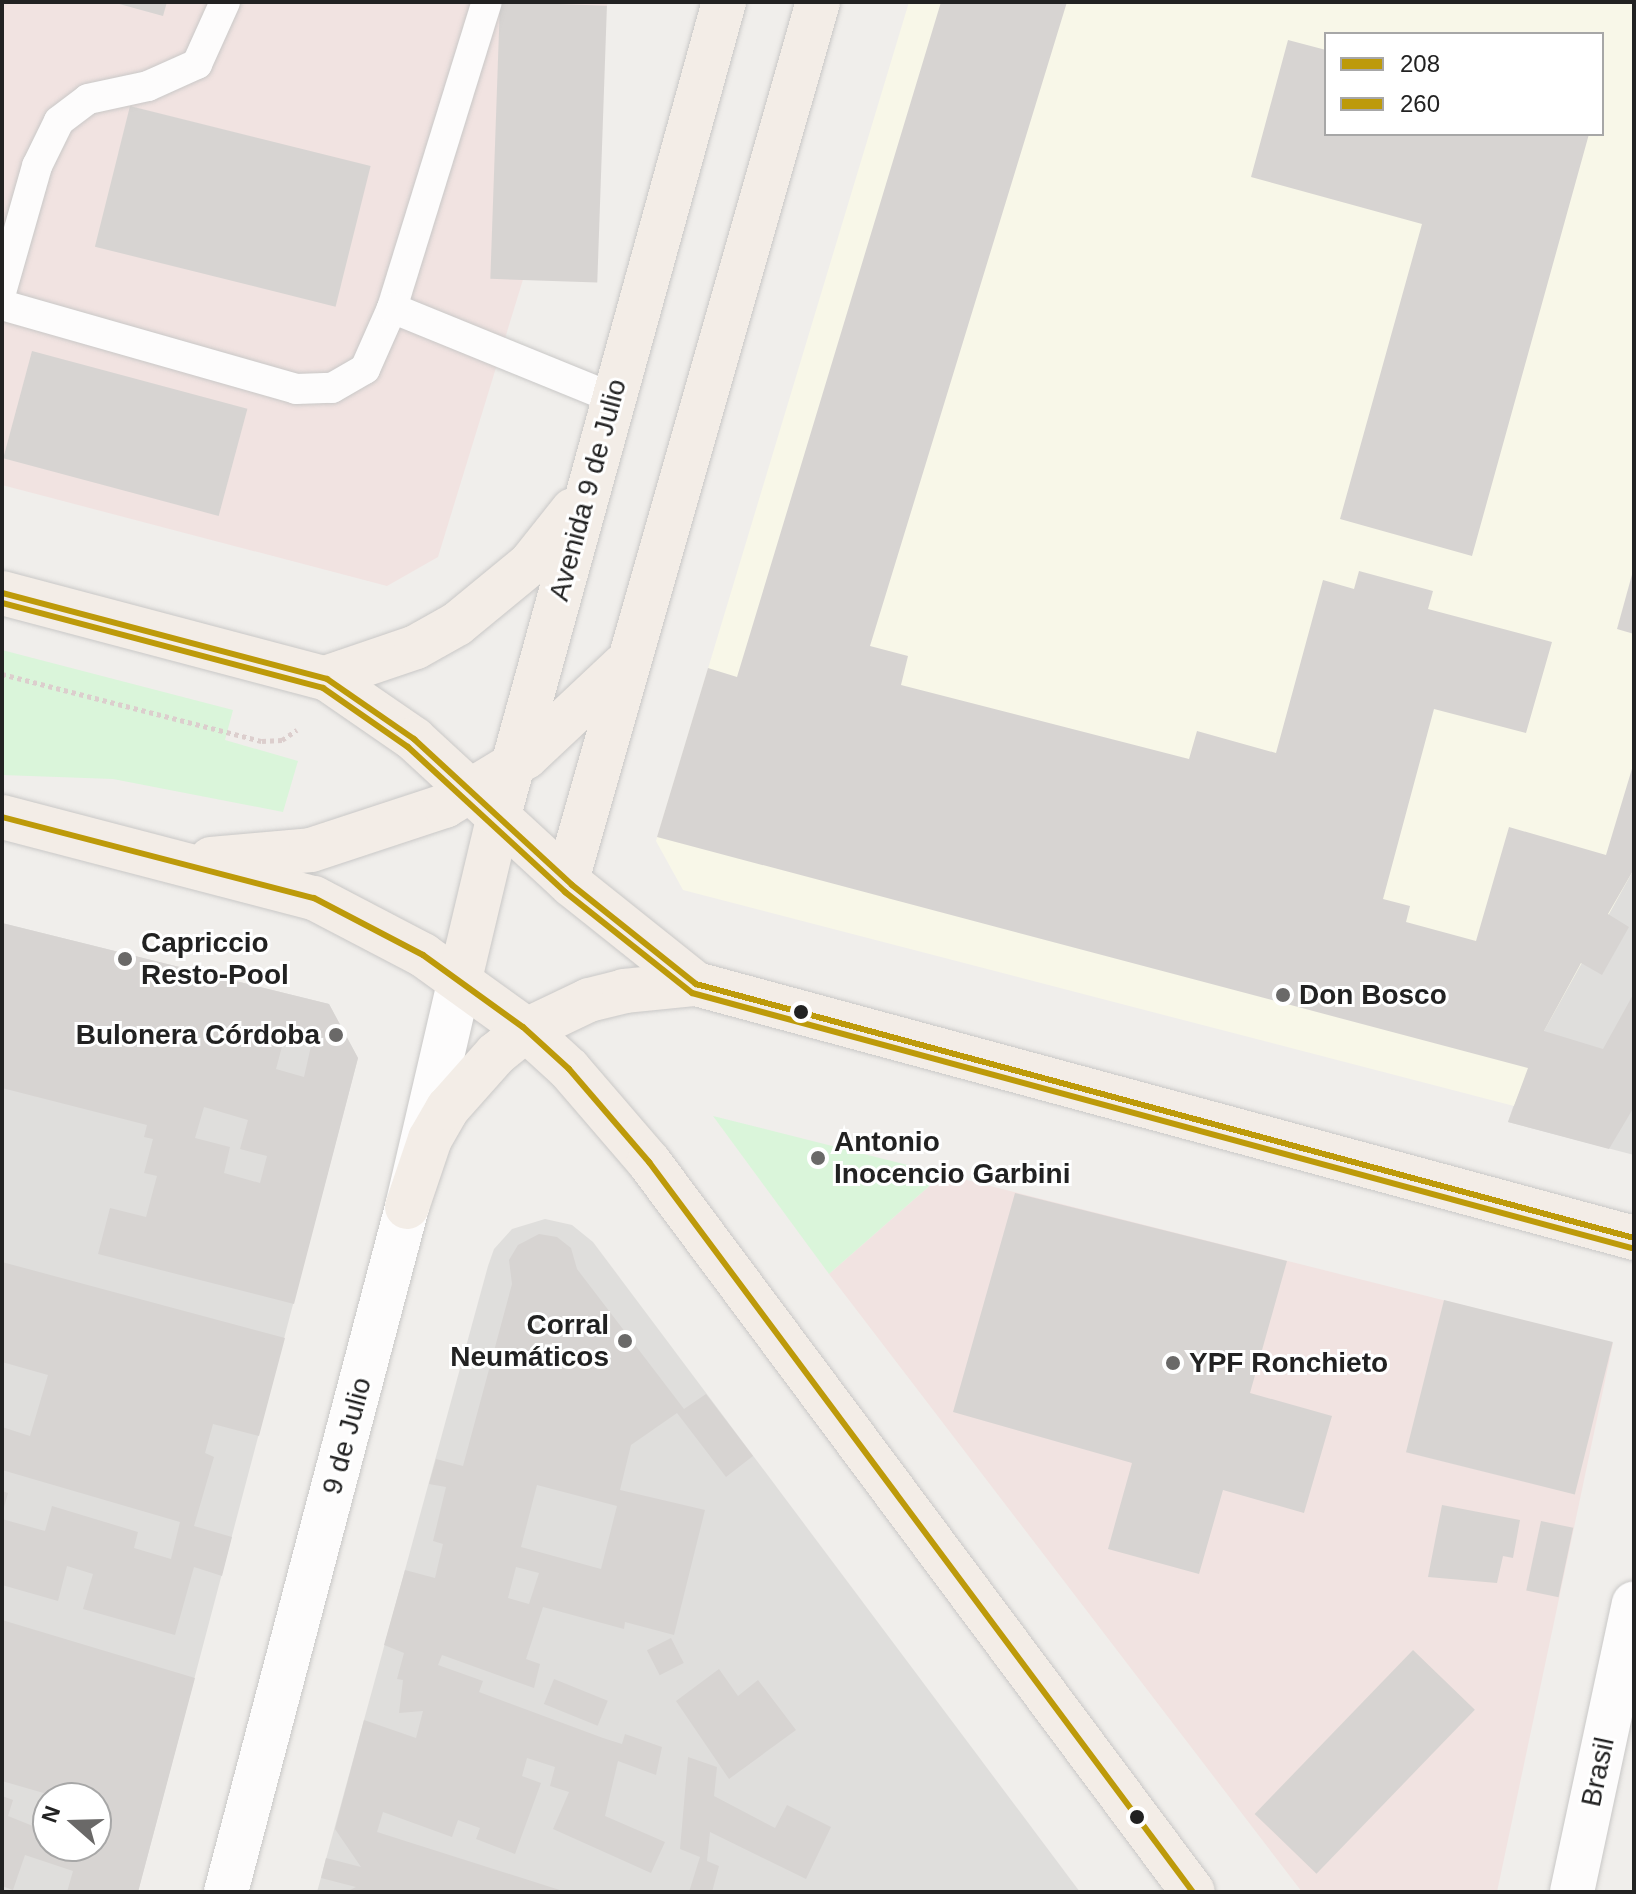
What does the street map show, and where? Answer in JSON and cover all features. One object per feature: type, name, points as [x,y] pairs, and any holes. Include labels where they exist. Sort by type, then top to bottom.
[{"type":"main road","name":"Avenida 9 de Julio","points":[[512,767],[724,2]]},
{"type":"main road","points":[[567,880],[627,661],[818,2]]},
{"type":"main road","points":[[325,678],[416,647],[496,597],[561,529],[589,484]]},
{"type":"main road","points":[[2,593],[325,678],[414,739],[567,880],[696,984]]},
{"type":"main road","points":[[460,979],[486,803],[512,767],[563,728],[627,661]]},
{"type":"main road","points":[[145,854],[217,859],[311,850],[486,803]]},
{"type":"main road","points":[[2,817],[314,898],[460,979],[527,1030],[611,1114],[649,1162],[1193,1892]]},
{"type":"main road","points":[[407,1207],[430,1139],[448,1108],[496,1054],[527,1030],[601,997],[696,984],[1634,1238]]},
{"type":"street","name":"9 de Julio","points":[[226,1892],[407,1207],[460,979]]},
{"type":"street","name":"Brasil","points":[[1572,1892],[1634,1604]]},
{"type":"lane","points":[[2,289],[37,166],[59,121],[88,99],[148,86],[197,64],[225,2]]},
{"type":"lane","points":[[2,305],[296,389],[332,388],[365,369],[392,308],[487,2]]},
{"type":"lane","points":[[392,308],[613,398]]},
{"type":"path","points":[[2,674],[272,742],[298,728],[325,678]]},
{"type":"shaded area","points":[[2,2],[608,2],[438,557],[387,586],[2,485]]},
{"type":"shaded area","points":[[909,2],[1634,2],[1634,869],[1544,1031],[1514,1106],[683,890],[656,841]]},
{"type":"shaded area","points":[[1634,869],[1634,1155],[1508,1122],[1539,1029]]},
{"type":"shaded area","points":[[2,923],[329,1004],[358,1058],[138,1892],[2,1892]]},
{"type":"shaded area","points":[[943,1174],[1613,1343],[1497,1892],[1302,1892],[829,1274]]},
{"type":"shaded area","points":[[545,1219],[572,1225],[593,1242],[1080,1892],[317,1892],[488,1266],[494,1249],[512,1229]]},
{"type":"green space","points":[[2,650],[233,710],[225,740],[298,761],[283,812],[113,779],[2,775]]},
{"type":"green space","points":[[713,1116],[943,1174],[829,1274]]},
{"type":"building","points":[[112,2],[167,2],[163,16]]},
{"type":"building","points":[[500,2],[607,6],[597,283],[490,279]]},
{"type":"building","points":[[941,2],[1067,2],[870,646],[908,656],[901,685],[1189,759],[1197,731],[1276,753],[1323,580],[1354,589],[1359,571],[1433,591],[1428,609],[1552,642],[1526,733],[1434,709],[1383,899],[1410,906],[1406,922],[1476,941],[1509,827],[1606,855],[1634,762],[1634,869],[1608,914],[1629,927],[1602,975],[1581,963],[1544,1031],[1603,1049],[1634,993],[1634,1107],[1609,1149],[1508,1122],[1528,1068],[657,837],[708,668],[737,677]]},
{"type":"building","points":[[1288,40],[1324,49],[1324,136],[1588,136],[1472,556],[1340,519],[1422,224],[1251,177]]},
{"type":"building","points":[[130,106],[371,166],[336,307],[95,247]]},
{"type":"building","points":[[32,351],[247,409],[219,516],[3,458]]},
{"type":"building","points":[[1634,571],[1634,634],[1617,629]]},
{"type":"building","points":[[2,923],[329,1004],[358,1058],[294,1304],[98,1254],[110,1208],[146,1217],[157,1176],[144,1173],[153,1139],[144,1137],[147,1125],[2,1088]],"holes":[[[284,1039],[311,1046],[304,1077],[276,1069]],[[204,1107],[248,1120],[240,1149],[267,1156],[260,1183],[224,1173],[230,1147],[195,1138]]]},
{"type":"building","points":[[1015,1193],[1287,1261],[1250,1393],[1332,1416],[1304,1513],[1223,1490],[1199,1574],[1108,1549],[1132,1463],[953,1412]]},
{"type":"building","points":[[539,1234],[557,1237],[571,1248],[577,1269],[684,1409],[706,1394],[753,1456],[726,1477],[677,1413],[631,1445],[620,1490],[705,1510],[674,1635],[625,1622],[624,1629],[543,1607],[526,1659],[540,1664],[534,1688],[442,1655],[438,1665],[483,1681],[479,1692],[603,1738],[622,1744],[625,1734],[662,1747],[656,1775],[618,1761],[605,1816],[665,1842],[651,1873],[553,1829],[569,1792],[550,1786],[555,1767],[527,1758],[522,1776],[541,1783],[515,1854],[476,1839],[480,1828],[458,1820],[452,1837],[383,1812],[377,1832],[566,1892],[346,1892],[356,1887],[321,1878],[326,1858],[361,1867],[335,1829],[364,1720],[416,1738],[423,1711],[399,1713],[403,1680],[397,1679],[404,1653],[384,1645],[405,1570],[435,1578],[443,1544],[433,1541],[446,1487],[429,1484],[436,1459],[463,1466],[512,1284],[509,1260],[518,1245]],"holes":[[[537,1485],[617,1506],[601,1569],[521,1547]],[[516,1567],[539,1573],[529,1604],[508,1598]]]},
{"type":"building","points":[[2,1262],[285,1338],[259,1436],[213,1424],[205,1453],[214,1457],[194,1526],[232,1537],[222,1576],[194,1567],[175,1635],[83,1609],[93,1574],[67,1566],[58,1601],[2,1585],[2,1519],[45,1531],[52,1506],[138,1532],[134,1548],[171,1559],[180,1522],[2,1470],[2,1427],[30,1436],[48,1375],[2,1362]]},
{"type":"building","points":[[1444,1300],[1613,1342],[1575,1494],[1406,1452]]},
{"type":"building","points":[[2,1491],[8,1493],[3,1511],[2,1511]]},
{"type":"building","points":[[1442,1505],[1520,1520],[1513,1558],[1503,1556],[1497,1583],[1428,1577]]},
{"type":"building","points":[[1541,1521],[1573,1528],[1559,1597],[1526,1590]]},
{"type":"building","points":[[2,1620],[195,1678],[138,1892],[67,1892],[73,1871],[46,1862],[112,1862],[112,1782],[32,1782],[32,1790],[2,1781]]},
{"type":"building","points":[[671,1638],[684,1663],[660,1675],[647,1650]]},
{"type":"building","points":[[1413,1650],[1475,1710],[1316,1874],[1255,1814]]},
{"type":"building","points":[[719,1669],[738,1696],[758,1680],[796,1730],[729,1779],[676,1701]]},
{"type":"building","points":[[554,1679],[608,1701],[598,1726],[544,1704]]},
{"type":"building","points":[[688,1757],[717,1767],[714,1796],[775,1828],[787,1805],[831,1827],[806,1879],[710,1832],[707,1861],[719,1866],[712,1892],[689,1892],[700,1857],[680,1849]]},
{"type":"building","points":[[2,1796],[13,1800],[8,1816],[32,1826],[32,1857],[25,1855],[13,1890],[2,1886]]},
{"type":"transit line","name":"208","points":[[2,593],[327,679],[414,739],[572,885],[696,984],[1634,1238]]},
{"type":"transit line","name":"260","points":[[2,603],[323,688],[408,747],[565,892],[692,993],[1631,1248]]},
{"type":"transit line","name":"208","points":[[2,817],[314,898],[423,955],[523,1027],[569,1069],[649,1162],[1193,1892]]},
{"type":"place","name":"Capriccio Resto-Pool","points":[[125,959]]},
{"type":"place","name":"Don Bosco","points":[[1283,995]]},
{"type":"place","name":"Bulonera Córdoba","points":[[336,1035]]},
{"type":"place","name":"Antonio Inocencio Garbini","points":[[818,1158]]},
{"type":"place","name":"Corral Neumáticos","points":[[625,1341]]},
{"type":"place","name":"YPF Ronchieto","points":[[1173,1363]]}]
